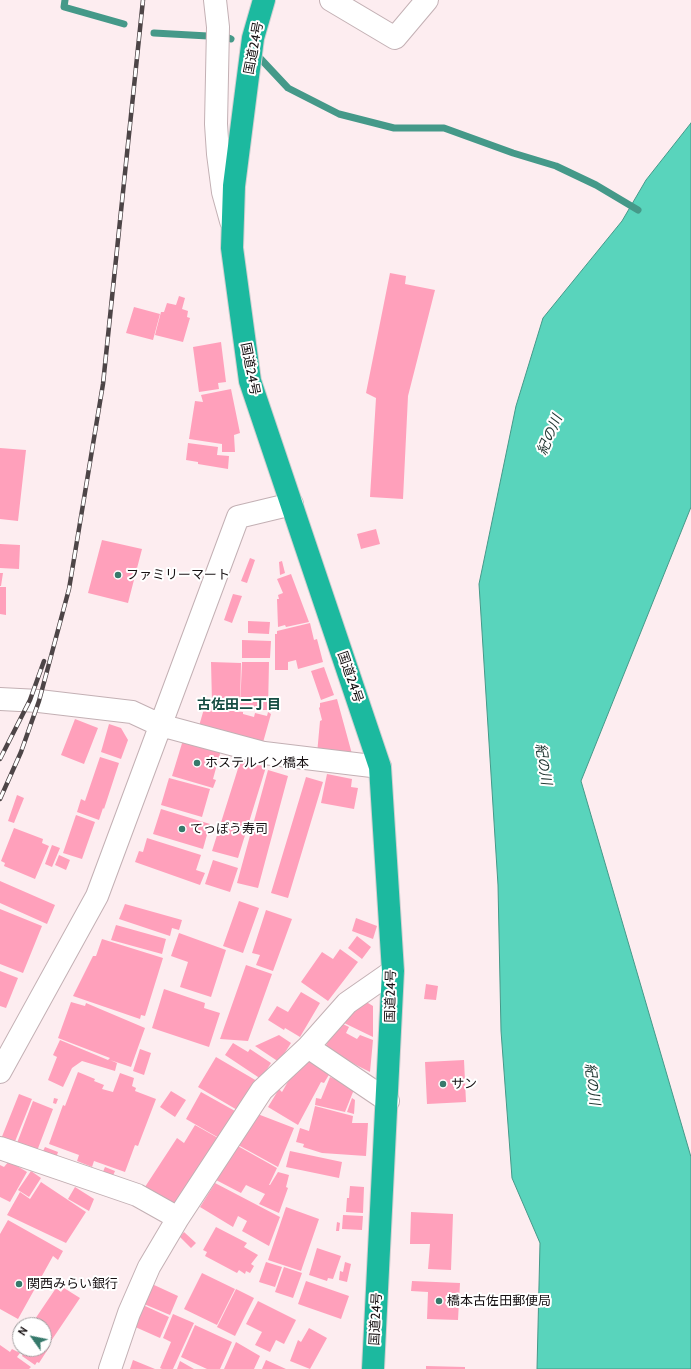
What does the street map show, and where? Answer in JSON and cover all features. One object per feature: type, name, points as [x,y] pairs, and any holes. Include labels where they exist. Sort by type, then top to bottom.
[{"type":"highway","name":"国道24号","points":[[264,0],[254,38],[234,186],[232,248],[234,276],[250,382],[380,766],[393,971],[388,1101],[374,1369]]},
{"type":"street","points":[[215,0],[218,27],[216,124],[223,192],[233,226]]},
{"type":"street","points":[[335,1],[395,38],[427,0]]},
{"type":"street","points":[[0,1072],[97,896],[238,517],[292,504]]},
{"type":"street","points":[[0,699],[39,701],[132,712],[160,725],[264,753],[380,766]]},
{"type":"street","points":[[110,1369],[129,1313],[149,1267],[178,1218],[262,1090],[308,1046],[347,1003],[393,971]]},
{"type":"street","points":[[308,1046],[388,1101]]},
{"type":"street","points":[[0,1148],[137,1195],[178,1218]]},
{"type":"water","name":"紀の川","points":[[691,123],[691,507],[581,781],[691,1157],[691,1369],[537,1369],[540,1243],[512,1178],[501,1031],[498,885],[479,584],[516,406],[543,318],[622,221],[646,180]]},
{"type":"building","points":[[390,273],[406,276],[405,284],[435,290],[408,396],[403,499],[370,497],[376,398],[366,393]]},
{"type":"building","points":[[179,296],[185,298],[182,309],[188,311],[187,317],[190,318],[183,342],[155,335],[161,312],[164,312],[167,303],[176,305]]},
{"type":"building","points":[[134,307],[160,314],[153,340],[126,333]]},
{"type":"building","points":[[221,342],[226,382],[218,383],[219,389],[199,392],[193,347]]},
{"type":"building","points":[[231,389],[240,433],[234,435],[235,452],[222,452],[222,444],[189,439],[195,401],[203,402],[201,395]]},
{"type":"building","points":[[188,443],[218,447],[217,455],[229,456],[228,469],[198,464],[198,462],[186,460]]},
{"type":"building","points":[[0,448],[26,450],[18,521],[0,519]]},
{"type":"building","points":[[376,529],[380,544],[361,549],[357,534]]},
{"type":"building","points":[[102,540],[142,549],[128,603],[88,593]]},
{"type":"building","points":[[0,544],[20,545],[19,569],[0,568]]},
{"type":"building","points":[[250,558],[255,560],[247,583],[241,581]]},
{"type":"building","points":[[282,561],[285,573],[280,575],[279,562]]},
{"type":"building","points":[[0,573],[3,573],[1,586],[0,586]]},
{"type":"building","points":[[291,574],[309,622],[286,627],[285,625],[278,627],[277,599],[279,599],[278,595],[283,593],[277,579]]},
{"type":"building","points":[[0,587],[6,587],[6,615],[0,614]]},
{"type":"building","points":[[233,594],[242,596],[232,623],[224,620]]},
{"type":"building","points":[[248,621],[270,622],[269,634],[248,633]]},
{"type":"building","points":[[310,623],[314,640],[317,639],[323,662],[298,669],[296,660],[288,662],[288,670],[275,670],[275,634],[277,634],[277,631]]},
{"type":"building","points":[[242,640],[271,641],[270,658],[242,658]]},
{"type":"building","points":[[211,662],[241,663],[240,705],[212,703]]},
{"type":"building","points":[[242,662],[269,662],[268,710],[240,710]]},
{"type":"building","points":[[324,667],[334,695],[321,700],[311,671]]},
{"type":"building","points":[[337,699],[352,754],[317,754],[320,721],[322,720],[319,708],[320,703]]},
{"type":"building","points":[[206,702],[224,708],[226,705],[234,708],[233,711],[243,712],[243,714],[254,717],[255,713],[267,716],[268,712],[271,714],[262,746],[199,726]]},
{"type":"building","points":[[75,719],[98,728],[84,764],[61,755]]},
{"type":"building","points":[[109,724],[121,728],[128,740],[121,759],[101,752]]},
{"type":"building","name":"ホステルイン橋本","points":[[183,740],[221,750],[213,779],[216,780],[213,788],[172,776]]},
{"type":"building","points":[[100,757],[119,763],[99,820],[77,812],[81,799],[85,801]]},
{"type":"building","points":[[241,759],[266,767],[238,858],[212,851]]},
{"type":"building","points":[[268,770],[288,776],[258,888],[237,883]]},
{"type":"building","points":[[327,774],[352,779],[351,787],[358,788],[354,809],[321,803]]},
{"type":"building","points":[[306,777],[323,782],[288,898],[271,893]]},
{"type":"building","points":[[169,778],[210,789],[202,817],[161,805]]},
{"type":"building","points":[[17,795],[24,798],[14,823],[8,821]]},
{"type":"building","name":"てっぽう寿司","points":[[161,809],[210,824],[203,849],[153,834]]},
{"type":"building","points":[[76,815],[95,822],[82,859],[63,853]]},
{"type":"building","points":[[14,828],[43,839],[42,843],[49,846],[35,879],[4,866],[5,863],[1,861]]},
{"type":"building","points":[[147,838],[201,855],[196,870],[205,873],[200,885],[135,862],[139,851],[143,852]]},
{"type":"building","points":[[52,845],[60,848],[52,867],[45,864]]},
{"type":"building","points":[[59,855],[70,860],[66,870],[55,865]]},
{"type":"building","points":[[213,860],[238,868],[230,892],[205,884]]},
{"type":"building","points":[[0,881],[55,905],[47,924],[0,903]]},
{"type":"building","points":[[239,901],[259,908],[243,953],[223,946]]},
{"type":"building","points":[[125,904],[182,920],[179,930],[172,928],[170,936],[119,919]]},
{"type":"building","points":[[0,909],[42,926],[23,973],[0,964]]},
{"type":"building","points":[[266,910],[292,919],[273,971],[256,965],[260,955],[252,953]]},
{"type":"building","points":[[356,918],[377,926],[373,939],[352,931]]},
{"type":"building","points":[[116,925],[166,939],[162,954],[111,940]]},
{"type":"building","points":[[179,933],[226,950],[211,997],[180,987],[188,962],[171,956]]},
{"type":"building","points":[[357,936],[371,947],[362,959],[348,948]]},
{"type":"building","points":[[102,939],[163,958],[145,1016],[141,1015],[140,1019],[73,996],[93,956],[96,956]]},
{"type":"building","points":[[340,949],[358,962],[328,1001],[301,982],[322,952],[333,959]]},
{"type":"building","points":[[246,965],[272,974],[248,1041],[220,1039]]},
{"type":"building","points":[[0,971],[18,978],[6,1008],[0,1006]]},
{"type":"building","points":[[426,984],[438,986],[436,1000],[424,999]]},
{"type":"building","points":[[164,989],[205,1003],[204,1008],[220,1013],[209,1047],[152,1028]]},
{"type":"building","points":[[301,992],[320,1003],[300,1037],[285,1028],[284,1030],[268,1020],[277,1006],[288,1012]]},
{"type":"building","points":[[363,1000],[373,1006],[373,1037],[340,1021]]},
{"type":"building","points":[[71,1002],[85,1006],[86,1003],[145,1028],[131,1067],[110,1060],[117,1063],[115,1071],[82,1061],[72,1068],[63,1087],[48,1080],[57,1057],[53,1055],[60,1040],[108,1060],[110,1058],[58,1038]]},
{"type":"building","points":[[339,1022],[349,1027],[346,1033],[357,1039],[360,1035],[373,1040],[370,1072],[324,1049]]},
{"type":"building","points":[[279,1035],[291,1043],[279,1062],[255,1046]]},
{"type":"building","points":[[233,1043],[248,1052],[250,1049],[271,1063],[261,1079],[225,1055]]},
{"type":"building","points":[[140,1049],[151,1053],[144,1075],[133,1071]]},
{"type":"building","points":[[216,1057],[257,1081],[239,1111],[198,1087]]},
{"type":"building","points":[[306,1058],[330,1073],[324,1083],[321,1082],[298,1125],[268,1107],[279,1089],[282,1092],[298,1064]]},
{"type":"building","points":[[464,1060],[466,1102],[427,1104],[425,1062]]},
{"type":"building","points":[[78,1072],[95,1079],[94,1081],[104,1085],[102,1089],[113,1092],[120,1073],[134,1078],[132,1086],[136,1088],[135,1091],[156,1099],[138,1146],[135,1145],[125,1172],[94,1161],[92,1167],[77,1161],[79,1155],[49,1144],[63,1105],[65,1106]]},
{"type":"building","points":[[330,1077],[355,1087],[345,1112],[315,1105],[316,1098],[321,1099]]},
{"type":"building","points":[[171,1091],[186,1100],[175,1117],[160,1107]]},
{"type":"building","points":[[201,1092],[235,1111],[219,1138],[186,1119]]},
{"type":"building","points":[[19,1094],[32,1099],[14,1144],[1,1139]]},
{"type":"building","points":[[54,1098],[58,1099],[56,1104],[53,1103]]},
{"type":"building","points":[[352,1098],[355,1100],[354,1114],[347,1112]]},
{"type":"building","points":[[33,1101],[53,1109],[37,1151],[17,1143]]},
{"type":"building","points":[[315,1106],[353,1116],[352,1123],[368,1123],[366,1156],[322,1153],[303,1147],[304,1144],[296,1142],[300,1128],[309,1131]]},
{"type":"building","points":[[255,1113],[294,1128],[278,1167],[238,1145]]},
{"type":"building","points":[[195,1125],[218,1138],[178,1205],[143,1190],[177,1138],[184,1143]]},
{"type":"building","points":[[236,1145],[277,1168],[269,1185],[278,1172],[289,1175],[286,1187],[288,1188],[279,1213],[259,1204],[265,1194],[246,1185],[241,1193],[216,1180]]},
{"type":"building","points":[[45,1147],[58,1152],[56,1158],[42,1153]]},
{"type":"building","points":[[290,1151],[342,1162],[339,1178],[286,1167]]},
{"type":"building","points":[[9,1161],[27,1172],[10,1202],[0,1197],[0,1165],[4,1167]]},
{"type":"building","points":[[105,1167],[115,1171],[112,1178],[102,1174]]},
{"type":"building","points":[[31,1171],[41,1178],[29,1197],[18,1190]]},
{"type":"building","points":[[41,1182],[86,1212],[66,1243],[7,1215],[20,1192],[30,1199]]},
{"type":"building","points":[[215,1183],[280,1217],[269,1246],[242,1231],[247,1221],[238,1216],[233,1227],[200,1207]]},
{"type":"building","points":[[350,1186],[364,1187],[363,1213],[346,1212]]},
{"type":"building","points":[[75,1187],[94,1199],[89,1211],[68,1199]]},
{"type":"building","points":[[286,1207],[319,1219],[301,1271],[268,1260]]},
{"type":"building","points":[[411,1212],[453,1214],[451,1270],[428,1269],[430,1244],[410,1244]]},
{"type":"building","points":[[343,1215],[363,1216],[362,1230],[342,1229]]},
{"type":"building","name":"関西みらい銀行","points":[[8,1220],[63,1251],[58,1260],[53,1256],[19,1317],[14,1317],[0,1309],[0,1234]]},
{"type":"building","points":[[337,1222],[340,1223],[339,1231],[336,1231]]},
{"type":"building","points":[[216,1227],[247,1243],[244,1247],[258,1255],[251,1264],[254,1266],[250,1273],[246,1271],[245,1274],[239,1270],[237,1273],[205,1256],[207,1252],[203,1250]]},
{"type":"building","points":[[184,1232],[196,1243],[191,1248],[180,1237]]},
{"type":"building","points":[[317,1248],[341,1256],[333,1279],[328,1278],[327,1281],[309,1275]]},
{"type":"building","points":[[266,1262],[282,1267],[275,1287],[259,1282]]},
{"type":"building","points":[[345,1262],[351,1264],[347,1282],[339,1280],[340,1271],[343,1272]]},
{"type":"building","points":[[284,1267],[302,1273],[293,1298],[275,1292]]},
{"type":"building","points":[[202,1273],[235,1289],[217,1325],[184,1309]]},
{"type":"building","points":[[306,1281],[349,1296],[341,1319],[298,1304]]},
{"type":"building","points":[[412,1281],[460,1283],[458,1320],[427,1319],[428,1292],[411,1291]]},
{"type":"building","points":[[152,1284],[178,1296],[170,1315],[144,1304]]},
{"type":"building","points":[[56,1288],[61,1292],[64,1288],[80,1298],[52,1340],[52,1317],[36,1317]]},
{"type":"building","points":[[236,1289],[254,1298],[235,1336],[217,1327]]},
{"type":"building","points":[[258,1301],[296,1320],[284,1344],[276,1340],[270,1352],[255,1345],[262,1332],[246,1324]]},
{"type":"building","points":[[143,1305],[169,1317],[160,1338],[133,1326]]},
{"type":"building","points":[[173,1314],[194,1323],[173,1369],[162,1369],[160,1368],[171,1342],[163,1338]]},
{"type":"building","points":[[195,1325],[232,1342],[220,1369],[207,1369],[181,1357]]},
{"type":"building","points":[[309,1328],[327,1338],[310,1369],[290,1361],[298,1340],[301,1342]]},
{"type":"building","points":[[236,1342],[260,1356],[254,1369],[224,1369]]},
{"type":"building","points":[[0,1345],[10,1352],[12,1349],[12,1357],[17,1357],[31,1367],[29,1369],[0,1369]]},
{"type":"building","points":[[23,1357],[43,1357],[39,1363],[37,1362],[35,1365]]},
{"type":"building","points":[[133,1360],[155,1369],[130,1369]]},
{"type":"building","points":[[266,1360],[286,1369],[262,1369]]},
{"type":"building","points":[[180,1361],[194,1369],[177,1369]]},
{"type":"building","points":[[426,1366],[465,1367],[465,1369],[426,1369]]},
{"type":"waterway","points":[[65,0],[64,7],[124,24]]},
{"type":"waterway","points":[[154,33],[226,37],[231,39]]},
{"type":"waterway","points":[[258,56],[288,88],[339,114],[394,128],[444,128],[513,153],[556,166],[596,185],[638,210]]},
{"type":"railway","points":[[0,799],[21,752],[39,701],[69,589],[103,384],[143,0]]},
{"type":"railway","points":[[0,759],[30,700],[44,661]]},
{"type":"place","name":"ファミリーマート","points":[[118,575]]},
{"type":"place","name":"ホステルイン橋本","points":[[197,763]]},
{"type":"place","name":"てっぽう寿司","points":[[182,829]]},
{"type":"place","name":"サン","points":[[443,1084]]},
{"type":"place","name":"関西みらい銀行","points":[[19,1284]]},
{"type":"place","name":"橋本古佐田郵便局","points":[[439,1301]]},
{"type":"district","name":"古佐田二丁目","points":[[239,705]]}]
